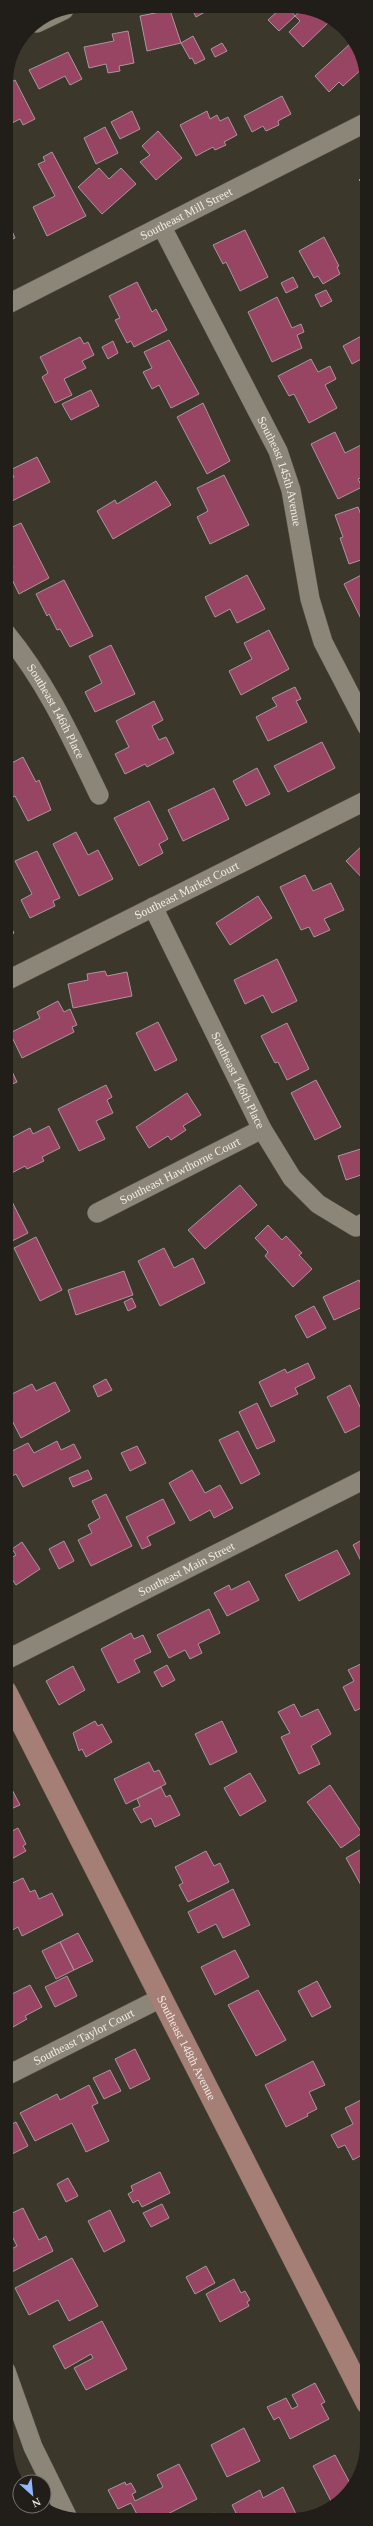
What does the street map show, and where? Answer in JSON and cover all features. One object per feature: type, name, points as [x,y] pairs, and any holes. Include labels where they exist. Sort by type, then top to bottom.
[{"type":"main road","name":"Southeast 148th Avenue","points":[[13,1706],[360,2389]]},
{"type":"street","name":"Southeast Mill Street","points":[[13,302],[360,126]]},
{"type":"street","name":"Southeast 145th Avenue","points":[[162,227],[278,451],[291,490],[310,599],[321,635],[360,712]]},
{"type":"street","name":"Southeast 146th Place","points":[[13,641],[30,662],[52,698],[99,795]]},
{"type":"street","name":"Southeast Market Court","points":[[13,978],[360,804]]},
{"type":"street","name":"Southeast 146th Place","points":[[153,907],[262,1129],[292,1178],[318,1204],[360,1223]]},
{"type":"street","name":"Southeast Hawthorne Court","points":[[97,1213],[262,1129]]},
{"type":"street","name":"Southeast Main Street","points":[[13,1656],[360,1482]]},
{"type":"street","name":"Southeast Taylor Court","points":[[13,2072],[161,1998]]},
{"type":"street","points":[[13,2391],[33,2447],[64,2511]]},
{"type":"building","points":[[155,13],[171,13],[181,43],[147,51],[140,16]]},
{"type":"building","points":[[194,13],[203,13],[196,17]]},
{"type":"building","points":[[276,13],[293,13],[295,16],[279,31],[268,20]]},
{"type":"building","points":[[297,14],[309,15],[327,24],[303,47],[289,32],[300,21],[295,16]]},
{"type":"building","points":[[128,31],[134,63],[119,66],[120,71],[108,73],[106,64],[89,68],[84,47],[114,41],[112,34]]},
{"type":"building","points":[[193,36],[205,59],[195,64],[192,58],[190,59],[181,43]]},
{"type":"building","points":[[222,43],[227,51],[215,57],[211,49]]},
{"type":"building","points":[[349,45],[355,56],[359,72],[343,86],[339,82],[329,92],[315,76]]},
{"type":"building","points":[[68,52],[82,79],[70,85],[65,76],[39,89],[29,70]]},
{"type":"building","points":[[15,80],[35,119],[23,125],[20,119],[13,122],[13,81]]},
{"type":"building","points":[[282,96],[291,114],[278,121],[279,125],[266,131],[263,126],[252,132],[244,116]]},
{"type":"building","points":[[132,111],[140,129],[120,139],[111,122]]},
{"type":"building","points":[[207,111],[210,119],[217,115],[220,121],[228,117],[237,135],[224,142],[226,145],[215,150],[213,147],[196,156],[180,125]]},
{"type":"building","points":[[105,127],[118,153],[96,164],[84,138]]},
{"type":"building","points":[[158,131],[182,158],[156,180],[140,162],[150,155],[142,146]]},
{"type":"building","points":[[52,152],[86,216],[47,236],[33,207],[55,196],[38,164],[45,161],[43,157]]},
{"type":"building","points":[[99,168],[109,179],[121,168],[136,184],[102,214],[78,187]]},
{"type":"building","points":[[245,230],[268,277],[240,291],[226,262],[223,264],[213,245]]},
{"type":"building","points":[[324,237],[339,266],[337,267],[340,274],[323,284],[318,276],[314,278],[299,251]]},
{"type":"building","points":[[293,277],[298,287],[286,293],[281,283]]},
{"type":"building","points":[[137,282],[152,312],[156,309],[167,330],[134,347],[131,341],[127,343],[115,320],[120,318],[109,296]]},
{"type":"building","points":[[326,290],[332,301],[321,307],[315,295]]},
{"type":"building","points":[[277,297],[292,328],[301,324],[304,332],[297,335],[302,348],[272,362],[248,312]]},
{"type":"building","points":[[80,337],[84,344],[88,342],[94,355],[82,361],[86,368],[64,379],[72,395],[55,403],[42,377],[48,373],[40,357]]},
{"type":"building","points":[[360,337],[360,360],[352,364],[343,346]]},
{"type":"building","points":[[169,340],[199,394],[171,408],[159,385],[152,389],[143,372],[152,368],[144,352]]},
{"type":"building","points":[[113,341],[118,353],[108,359],[102,347]]},
{"type":"building","points":[[311,359],[318,372],[330,366],[336,379],[325,385],[337,408],[309,423],[294,394],[289,396],[278,376]]},
{"type":"building","points":[[91,390],[99,406],[71,420],[62,404]]},
{"type":"building","points":[[203,403],[230,461],[207,474],[177,417]]},
{"type":"building","points":[[335,432],[345,453],[360,446],[360,478],[358,479],[360,488],[338,499],[311,444]]},
{"type":"building","points":[[37,457],[50,482],[13,500],[13,469]]},
{"type":"building","points":[[224,475],[249,525],[210,544],[197,517],[208,511],[197,488]]},
{"type":"building","points":[[156,481],[171,505],[113,539],[97,511],[115,500],[117,504]]},
{"type":"building","points":[[358,507],[360,512],[360,560],[349,564],[340,538],[343,537],[335,515]]},
{"type":"building","points":[[21,523],[49,578],[19,594],[13,581],[13,527]]},
{"type":"building","points":[[247,575],[265,609],[237,623],[230,609],[215,617],[205,597]]},
{"type":"building","points":[[360,576],[360,617],[344,584]]},
{"type":"building","points":[[64,580],[93,636],[70,647],[60,629],[57,630],[49,614],[47,616],[36,594]]},
{"type":"building","points":[[269,630],[289,669],[241,695],[229,671],[252,659],[244,643]]},
{"type":"building","points":[[111,645],[135,694],[95,712],[85,692],[102,683],[89,656]]},
{"type":"building","points":[[295,687],[301,699],[296,701],[307,722],[268,741],[256,717],[277,706],[272,698]]},
{"type":"building","points":[[154,701],[163,720],[152,726],[159,740],[166,737],[174,753],[147,767],[145,764],[125,774],[115,754],[129,747],[116,721]]},
{"type":"building","points":[[322,742],[335,768],[288,792],[274,766]]},
{"type":"building","points":[[23,757],[36,782],[39,780],[51,810],[28,821],[15,796],[13,797],[13,762]]},
{"type":"building","points":[[257,768],[270,794],[246,806],[233,781]]},
{"type":"building","points":[[214,788],[229,819],[183,841],[168,810]]},
{"type":"building","points":[[149,801],[168,839],[159,844],[163,853],[139,866],[114,818]]},
{"type":"building","points":[[76,832],[88,855],[98,850],[113,879],[79,896],[53,844]]},
{"type":"building","points":[[360,848],[360,876],[346,861]]},
{"type":"building","points":[[37,851],[60,898],[53,901],[55,906],[30,918],[21,900],[32,894],[15,861]]},
{"type":"building","points":[[305,875],[313,891],[331,883],[344,910],[324,919],[330,930],[314,937],[309,927],[301,930],[280,887]]},
{"type":"building","points":[[258,896],[272,918],[230,945],[216,923]]},
{"type":"building","points":[[277,959],[297,1001],[272,1013],[263,995],[245,1004],[234,980]]},
{"type":"building","points":[[105,971],[107,976],[127,972],[132,996],[73,1008],[68,984],[88,980],[87,974]]},
{"type":"building","points":[[58,1001],[64,1012],[70,1009],[77,1025],[72,1027],[74,1032],[22,1058],[13,1039],[13,1032],[40,1018],[37,1012]]},
{"type":"building","points":[[158,1022],[177,1060],[155,1071],[136,1033]]},
{"type":"building","points":[[287,1023],[309,1069],[287,1080],[278,1062],[275,1063],[261,1036]]},
{"type":"building","points":[[13,1074],[17,1082],[13,1084]]},
{"type":"building","points":[[316,1080],[341,1127],[315,1140],[291,1093]]},
{"type":"building","points":[[106,1085],[112,1097],[107,1100],[113,1113],[96,1121],[105,1139],[79,1151],[58,1109]]},
{"type":"building","points":[[187,1093],[201,1115],[183,1126],[186,1130],[171,1140],[168,1136],[149,1148],[136,1127]]},
{"type":"building","points":[[49,1126],[60,1148],[42,1157],[44,1161],[27,1169],[25,1166],[13,1172],[13,1137],[30,1128],[33,1134]]},
{"type":"building","points":[[360,1149],[360,1175],[346,1180],[338,1156]]},
{"type":"building","points":[[240,1185],[257,1205],[205,1249],[188,1230]]},
{"type":"building","points":[[13,1204],[28,1233],[13,1240]]},
{"type":"building","points":[[268,1225],[282,1240],[286,1236],[302,1253],[299,1255],[312,1269],[293,1287],[265,1256],[268,1252],[255,1238]]},
{"type":"building","points":[[36,1237],[62,1290],[40,1301],[14,1248]]},
{"type":"building","points":[[164,1248],[174,1268],[193,1258],[205,1283],[160,1306],[138,1261]]},
{"type":"building","points":[[124,1271],[133,1295],[76,1315],[68,1290]]},
{"type":"building","points":[[359,1280],[360,1282],[360,1308],[334,1320],[323,1297]]},
{"type":"building","points":[[132,1298],[136,1307],[128,1311],[124,1302]]},
{"type":"building","points":[[314,1306],[326,1328],[307,1338],[295,1316]]},
{"type":"building","points":[[308,1363],[315,1378],[295,1388],[298,1394],[271,1407],[259,1382],[285,1369],[287,1373]]},
{"type":"building","points":[[106,1379],[112,1390],[98,1397],[93,1386]]},
{"type":"building","points":[[55,1382],[70,1411],[21,1438],[13,1423],[13,1394],[32,1384],[36,1391]]},
{"type":"building","points":[[350,1385],[360,1407],[360,1426],[345,1433],[327,1397]]},
{"type":"building","points":[[257,1403],[275,1441],[257,1449],[239,1412]]},
{"type":"building","points":[[238,1431],[260,1474],[241,1484],[219,1440]]},
{"type":"building","points":[[57,1441],[61,1450],[74,1444],[81,1458],[23,1487],[16,1474],[13,1476],[13,1450],[28,1443],[34,1453]]},
{"type":"building","points":[[137,1446],[146,1463],[130,1471],[121,1453]]},
{"type":"building","points":[[88,1470],[92,1479],[73,1487],[69,1478]]},
{"type":"building","points":[[192,1470],[205,1493],[220,1485],[233,1508],[214,1518],[210,1510],[190,1521],[169,1483]]},
{"type":"building","points":[[106,1494],[132,1546],[91,1566],[78,1540],[92,1533],[88,1525],[100,1518],[92,1501]]},
{"type":"building","points":[[163,1499],[175,1523],[147,1537],[151,1545],[142,1549],[126,1517]]},
{"type":"building","points":[[64,1541],[74,1561],[59,1569],[49,1549]]},
{"type":"building","points":[[360,1541],[360,1559],[353,1545]]},
{"type":"building","points":[[22,1542],[40,1569],[16,1585],[13,1580],[13,1557],[16,1555],[13,1548]]},
{"type":"building","points":[[337,1550],[350,1574],[299,1601],[285,1575]]},
{"type":"building","points":[[249,1581],[259,1600],[227,1616],[214,1593],[229,1585],[231,1590]]},
{"type":"building","points":[[209,1609],[220,1633],[198,1644],[202,1653],[190,1659],[185,1650],[169,1658],[157,1635]]},
{"type":"building","points":[[131,1633],[134,1639],[143,1635],[151,1652],[134,1660],[140,1672],[118,1683],[101,1649]]},
{"type":"building","points":[[360,1664],[360,1708],[355,1711],[343,1687],[354,1681],[348,1670]]},
{"type":"building","points":[[167,1665],[175,1680],[162,1687],[154,1672]]},
{"type":"building","points":[[73,1666],[85,1690],[59,1705],[46,1681]]},
{"type":"building","points":[[294,1704],[301,1717],[318,1709],[331,1734],[311,1746],[320,1764],[299,1774],[281,1737],[290,1733],[278,1712]]},
{"type":"building","points":[[95,1721],[98,1726],[102,1724],[112,1742],[86,1757],[82,1749],[79,1751],[73,1733]]},
{"type":"building","points":[[222,1721],[237,1752],[210,1765],[195,1734]]},
{"type":"building","points":[[149,1762],[154,1772],[159,1770],[166,1784],[126,1804],[114,1779]]},
{"type":"building","points":[[250,1773],[266,1801],[240,1816],[224,1788]]},
{"type":"building","points":[[330,1785],[360,1830],[360,1834],[341,1848],[307,1802]]},
{"type":"building","points":[[161,1787],[166,1797],[170,1795],[180,1815],[155,1827],[151,1818],[141,1823],[133,1809],[140,1806],[137,1799]]},
{"type":"building","points":[[13,1792],[20,1805],[13,1808]]},
{"type":"building","points":[[18,1828],[26,1844],[23,1846],[26,1851],[13,1858],[13,1830]]},
{"type":"building","points":[[360,1850],[360,1883],[346,1858]]},
{"type":"building","points":[[206,1851],[214,1866],[220,1863],[229,1882],[188,1902],[179,1885],[183,1883],[175,1867]]},
{"type":"building","points":[[23,1878],[30,1892],[35,1890],[39,1899],[52,1893],[63,1915],[22,1936],[18,1927],[13,1930],[13,1883]]},
{"type":"building","points":[[233,1889],[250,1925],[223,1938],[216,1924],[198,1933],[188,1912]]},
{"type":"building","points":[[78,1933],[93,1961],[74,1970],[60,1942]]},
{"type":"building","points":[[60,1942],[74,1970],[56,1979],[42,1951]]},
{"type":"building","points":[[235,1950],[249,1977],[215,1995],[201,1967]]},
{"type":"building","points":[[67,1976],[77,1996],[55,2007],[45,1987]]},
{"type":"building","points":[[317,1981],[331,2007],[312,2017],[298,1991]]},
{"type":"building","points":[[30,1985],[42,2007],[25,2016],[27,2019],[13,2027],[13,1994]]},
{"type":"building","points":[[258,1990],[286,2040],[256,2056],[228,2005]]},
{"type":"building","points":[[135,2049],[150,2079],[130,2089],[115,2059]]},
{"type":"building","points":[[313,2061],[325,2085],[309,2092],[317,2109],[307,2114],[308,2116],[286,2127],[265,2085]]},
{"type":"building","points":[[110,2070],[121,2091],[104,2099],[93,2078]]},
{"type":"building","points":[[89,2085],[98,2103],[92,2106],[109,2141],[86,2152],[72,2123],[35,2141],[20,2113],[57,2094],[60,2100]]},
{"type":"building","points":[[360,2100],[360,2156],[353,2160],[345,2145],[338,2148],[331,2135],[353,2124],[345,2108]]},
{"type":"building","points":[[16,2122],[28,2146],[13,2154],[13,2124]]},
{"type":"building","points":[[160,2172],[170,2193],[142,2207],[138,2200],[133,2203],[128,2194],[133,2191],[131,2186]]},
{"type":"building","points":[[68,2178],[78,2196],[66,2202],[57,2184]]},
{"type":"building","points":[[162,2204],[169,2218],[151,2227],[143,2213]]},
{"type":"building","points":[[23,2208],[39,2240],[46,2236],[53,2251],[13,2271],[13,2248],[17,2246],[13,2238],[13,2213]]},
{"type":"building","points":[[110,2210],[125,2241],[104,2252],[88,2221]]},
{"type":"building","points":[[72,2258],[98,2306],[69,2321],[58,2300],[29,2315],[15,2288]]},
{"type":"building","points":[[206,2266],[215,2283],[195,2294],[186,2277]]},
{"type":"building","points":[[234,2279],[241,2293],[245,2291],[250,2300],[247,2302],[249,2306],[220,2322],[206,2294]]},
{"type":"building","points":[[102,2321],[127,2369],[86,2390],[74,2368],[93,2358],[91,2354],[65,2369],[53,2346]]},
{"type":"building","points":[[315,2383],[325,2402],[321,2404],[329,2419],[290,2439],[279,2417],[274,2420],[267,2407],[286,2398],[292,2409],[298,2406],[292,2395]]},
{"type":"building","points":[[244,2428],[260,2461],[227,2477],[211,2445]]},
{"type":"building","points":[[335,2455],[349,2481],[340,2493],[331,2500],[313,2466]]},
{"type":"building","points":[[179,2464],[197,2499],[170,2513],[136,2513],[131,2503],[118,2509],[108,2490],[125,2482],[126,2485],[131,2483],[136,2492],[132,2494],[135,2501],[163,2487],[157,2475]]},
{"type":"building","points":[[283,2487],[295,2513],[236,2513],[232,2505],[260,2490],[263,2498]]}]
